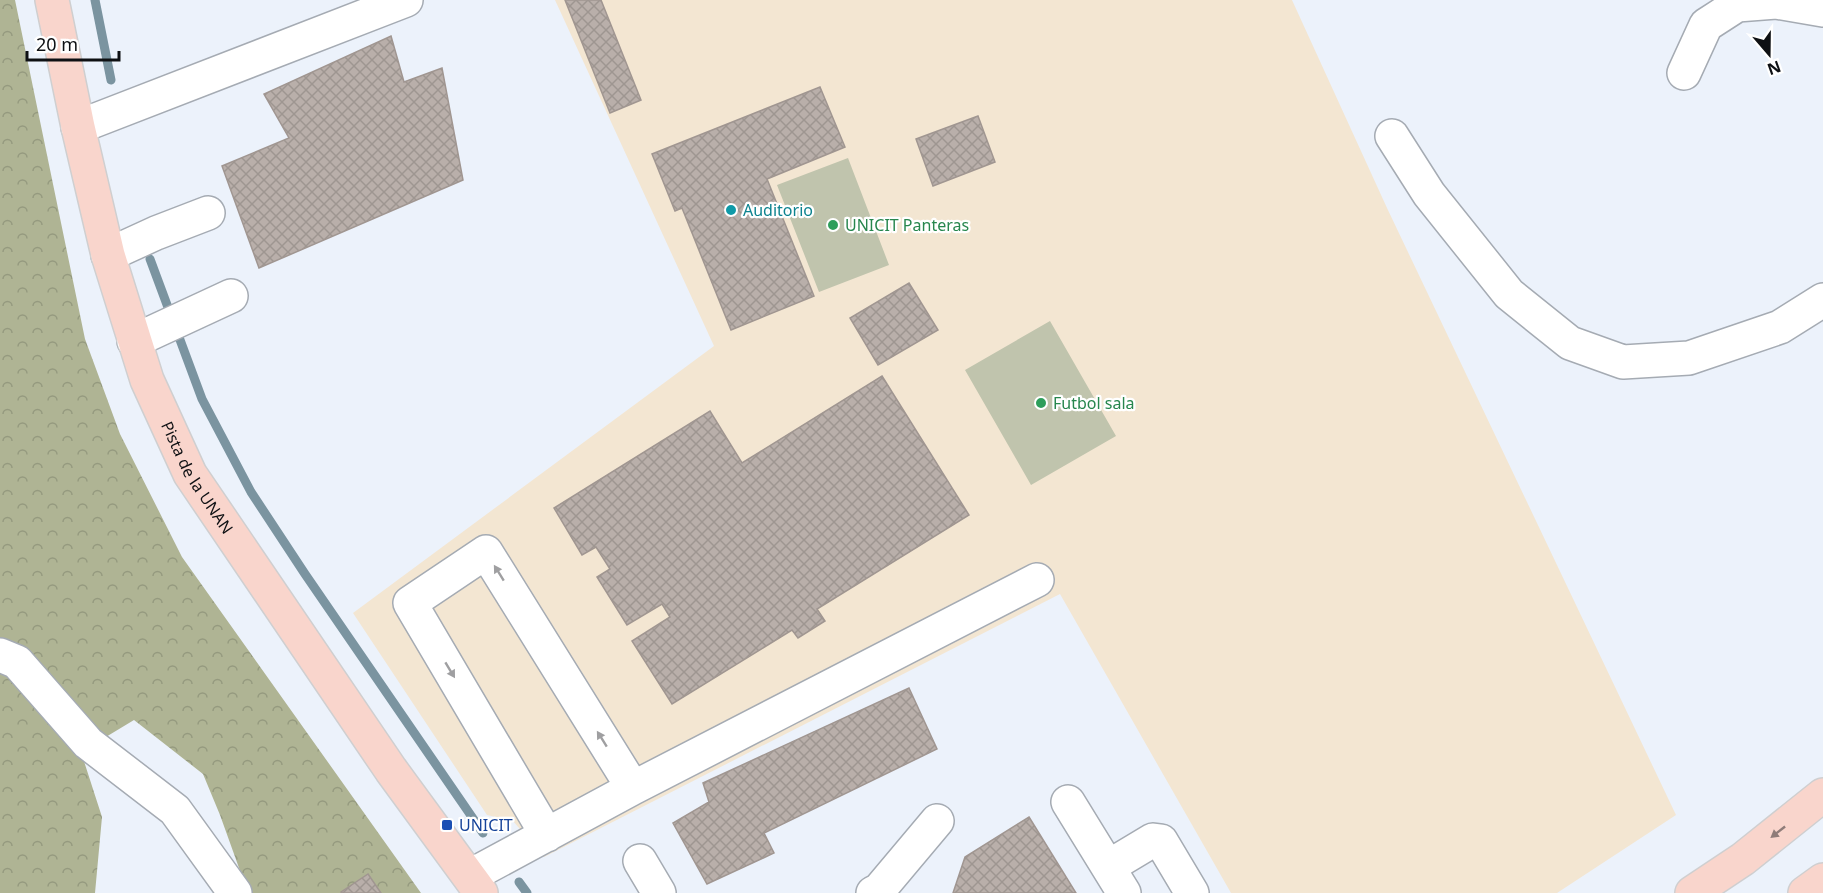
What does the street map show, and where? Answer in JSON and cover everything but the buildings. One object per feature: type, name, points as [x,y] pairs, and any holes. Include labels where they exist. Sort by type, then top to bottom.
[{"type":"main road","name":"Pista de la UNAN","points":[[52,0],[90,123],[132,244],[148,334],[147,380],[190,474],[391,770],[503,863]]},
{"type":"main road","points":[[1692,893],[1743,859],[1823,795]]},
{"type":"main road","points":[[1805,893],[1823,880]]},
{"type":"street","points":[[90,123],[406,0]]},
{"type":"street","points":[[1684,74],[1706,25],[1737,5],[1776,2],[1823,10]]},
{"type":"street","points":[[1392,136],[1429,194],[1509,294],[1570,343],[1623,362],[1689,358],[1780,327],[1823,300]]},
{"type":"street","points":[[132,244],[208,213]]},
{"type":"street","points":[[148,334],[231,296]]},
{"type":"street","points":[[633,788],[486,552],[410,603],[503,863],[633,788],[1037,580]]},
{"type":"street","points":[[0,655],[16,662],[88,743],[176,810],[235,893]]},
{"type":"street","points":[[1068,802],[1116,880],[1153,840],[1161,841],[1192,893]]},
{"type":"street","points":[[873,893],[879,890],[937,820]]},
{"type":"street","points":[[640,861],[659,893]]},
{"type":"shaded area","points":[[555,0],[1292,0],[1387,208],[1676,815],[1557,893],[1231,893],[1060,594],[544,857],[513,821],[487,815],[353,613],[714,346]]},
{"type":"green space","points":[[0,0],[15,0],[85,339],[120,434],[182,557],[421,893],[248,893],[203,774],[134,720],[81,752],[102,817],[95,893],[0,893]]},
{"type":"green space","name":"UNICIT Panteras","points":[[848,158],[889,265],[819,292],[777,185]]},
{"type":"green space","name":"Futbol sala","points":[[1050,321],[1116,436],[1031,485],[965,370]]},
{"type":"waterway","points":[[95,0],[111,80]]},
{"type":"waterway","points":[[150,259],[202,399],[251,492],[483,833]]},
{"type":"waterway","points":[[519,882],[527,893]]},
{"type":"place","name":"Auditorio","points":[[731,210]]},
{"type":"place","name":"UNICIT Panteras","points":[[833,225]]},
{"type":"place","name":"Futbol sala","points":[[1041,403]]},
{"type":"place","name":"UNICIT","points":[[447,825]]}]
